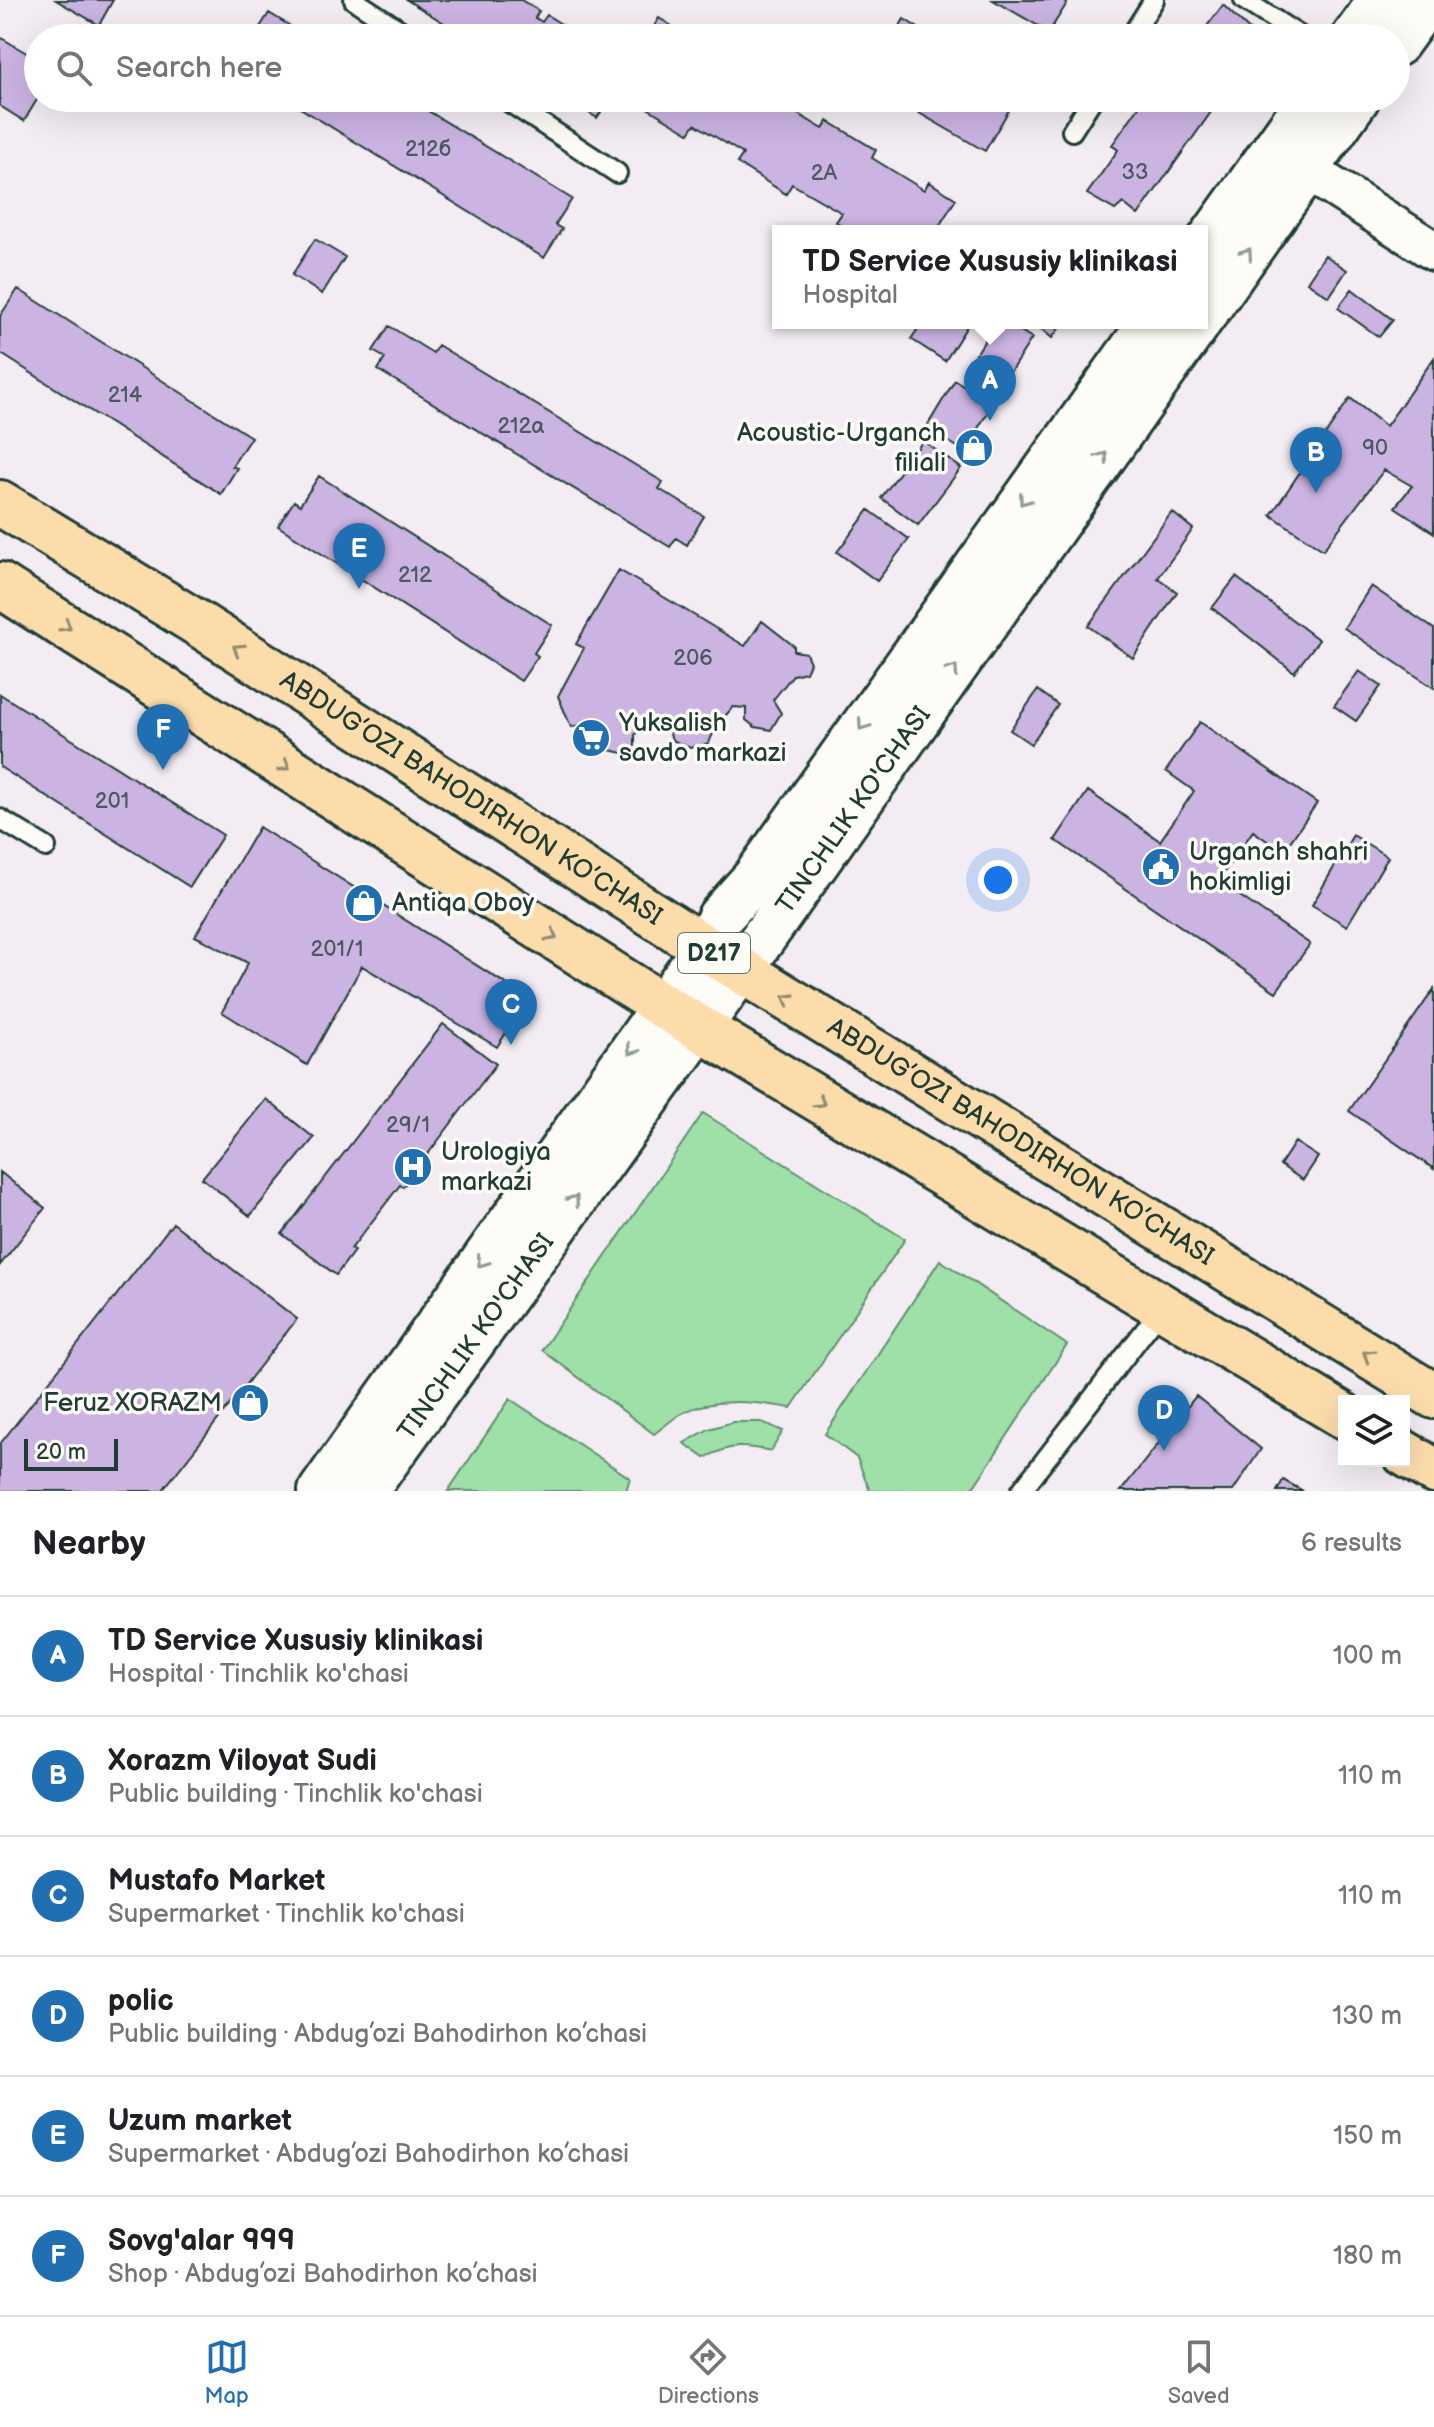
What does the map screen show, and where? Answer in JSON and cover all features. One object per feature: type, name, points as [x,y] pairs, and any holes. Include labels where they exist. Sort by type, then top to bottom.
[{"type":"main road","points":[[1364,24],[1381,0]]},
{"type":"main road","points":[[1410,25],[1428,0]]},
{"type":"main road","points":[[1208,306],[1290,160],[1306,112]]},
{"type":"main road","points":[[1208,245],[1290,160],[1342,112]]},
{"type":"main road","name":"TINCHLIK KO'CHASI","points":[[722,958],[720,917],[755,878],[1147,329]]},
{"type":"main road","name":"TINCHLIK KO'CHASI","points":[[321,1491],[1194,329]]},
{"type":"main road","name":"ABDUG’OZI BAHODIRHON KO’CHASI","points":[[0,503],[194,621],[722,958],[1434,1396]]},
{"type":"main road","name":"D217","points":[[0,585],[680,1016],[1338,1412]]},
{"type":"main road","name":"TINCHLIK KO'CHASI","points":[[365,1491],[680,1016]]},
{"type":"main road","points":[[1410,1457],[1434,1471]]},
{"type":"street","points":[[1290,160],[1434,251]]},
{"type":"lane","points":[[354,0],[391,24]]},
{"type":"lane","points":[[1139,24],[1154,0]]},
{"type":"lane","points":[[1244,0],[1281,24]]},
{"type":"lane","points":[[524,112],[617,173]]},
{"type":"lane","points":[[1072,131],[1084,112]]},
{"type":"lane","points":[[0,819],[46,847]]},
{"type":"lane","points":[[1021,1491],[1163,1307]]},
{"type":"green space","points":[[703,1113],[905,1239],[791,1408],[749,1403],[705,1405],[679,1415],[654,1434],[542,1350]]},
{"type":"green space","points":[[940,1260],[1067,1345],[971,1491],[870,1491],[857,1458],[825,1434]]},
{"type":"green space","points":[[510,1399],[630,1478],[626,1491],[448,1491]]},
{"type":"green space","points":[[733,1422],[762,1422],[783,1431],[771,1451],[737,1447],[705,1458],[684,1443],[709,1429]]},
{"type":"building","points":[[56,0],[113,0],[97,24]]},
{"type":"building","points":[[407,0],[521,0],[539,11],[535,18],[542,22],[547,15],[561,24],[446,24]]},
{"type":"building","points":[[993,0],[1069,0],[1054,24],[1035,24]]},
{"type":"building","points":[[1223,5],[1243,24],[1209,24]]},
{"type":"building","points":[[269,13],[287,24],[262,24]]},
{"type":"building","points":[[659,18],[669,24],[655,24]]},
{"type":"building","points":[[0,37],[24,52],[24,112],[29,112],[24,121],[0,106]]},
{"type":"building","points":[[307,112],[430,112],[572,199],[555,225],[562,229],[544,258]]},
{"type":"building","points":[[587,112],[601,112],[597,118]]},
{"type":"building","points":[[654,112],[795,112],[823,129],[828,121],[876,150],[872,158],[924,190],[929,182],[956,199],[940,225],[841,225],[836,222],[842,213],[792,184],[786,194],[737,163],[743,154],[695,124],[689,133]]},
{"type":"building","points":[[917,112],[1008,112],[985,151]]},
{"type":"building","points":[[1135,112],[1211,112],[1138,215],[1123,203],[1115,210],[1087,194],[1118,150],[1112,145]]},
{"type":"building","points":[[315,239],[345,257],[322,294],[292,275]]},
{"type":"building","points":[[1325,255],[1347,270],[1329,297],[1307,282]]},
{"type":"building","points":[[18,289],[251,437],[232,466],[237,468],[221,494],[0,353],[0,316]]},
{"type":"building","points":[[1352,289],[1393,320],[1379,337],[1338,308]]},
{"type":"building","points":[[389,326],[433,353],[438,345],[663,482],[659,489],[704,516],[687,545],[676,538],[670,547],[378,370],[385,358],[373,351]]},
{"type":"building","points":[[918,329],[965,329],[945,361],[911,339]]},
{"type":"building","points":[[992,329],[1018,329],[1032,338],[996,394],[964,373]]},
{"type":"building","points":[[1041,329],[1059,329],[1052,338]]},
{"type":"building","points":[[1434,358],[1434,533],[1395,507],[1412,486],[1384,470],[1323,550],[1271,515],[1350,398],[1386,426]]},
{"type":"building","points":[[955,380],[993,404],[964,451],[926,428]]},
{"type":"building","points":[[923,441],[961,468],[918,525],[881,498]]},
{"type":"building","points":[[319,476],[552,625],[534,653],[538,656],[521,681],[278,526],[294,501],[300,505]]},
{"type":"building","points":[[869,510],[909,539],[877,581],[837,552]]},
{"type":"building","points":[[1172,512],[1193,529],[1158,578],[1177,592],[1133,658],[1088,626]]},
{"type":"building","points":[[619,570],[745,646],[762,621],[794,646],[794,651],[806,653],[810,663],[806,672],[793,675],[773,700],[781,713],[771,730],[755,727],[746,720],[746,708],[733,707],[716,726],[709,743],[690,748],[672,740],[667,725],[648,717],[635,735],[635,746],[623,753],[609,750],[605,738],[581,725],[571,727],[558,696],[584,648],[576,644]]},
{"type":"building","points":[[1236,577],[1319,640],[1294,672],[1212,608]]},
{"type":"building","points":[[1371,586],[1434,629],[1434,688],[1344,628]]},
{"type":"building","points":[[1359,671],[1381,686],[1356,721],[1334,706]]},
{"type":"building","points":[[1038,690],[1058,705],[1031,744],[1010,730]]},
{"type":"building","points":[[0,694],[223,835],[190,887],[0,767]]},
{"type":"building","name":"Urganch shahri hokimligi","points":[[1200,722],[1317,803],[1283,852],[1253,831],[1218,881],[1310,944],[1276,992],[1055,840],[1088,791],[1160,841],[1194,791],[1166,771]]},
{"type":"building","points":[[259,827],[528,998],[497,1047],[362,966],[307,1065],[222,1012],[248,963],[195,936]]},
{"type":"building","points":[[1353,835],[1388,857],[1347,926],[1312,905]]},
{"type":"building","points":[[1434,989],[1434,1169],[1349,1111]]},
{"type":"building","points":[[443,1024],[496,1064],[403,1187],[400,1185],[351,1249],[354,1251],[336,1275],[282,1234]]},
{"type":"building","points":[[266,1099],[314,1138],[250,1216],[202,1178]]},
{"type":"building","points":[[1295,1142],[1318,1157],[1303,1180],[1280,1165]]},
{"type":"building","points":[[0,1172],[45,1208],[0,1265]]},
{"type":"building","points":[[173,1223],[297,1319],[162,1491],[0,1491],[0,1444]]},
{"type":"building","points":[[1196,1396],[1261,1449],[1233,1491],[1121,1491]]},
{"type":"building","points":[[1283,1480],[1303,1491],[1277,1491]]},
{"type":"place","name":"TD Service Xususiy klinikasi","points":[[990,421]]},
{"type":"place","name":"Acoustic-Urganch filiali","points":[[974,448]]},
{"type":"place","name":"Xorazm Viloyat Sudi","points":[[1316,493]]},
{"type":"place","name":"Uzum market","points":[[359,589]]},
{"type":"place","name":"Yuksalish savdo markazi","points":[[591,738]]},
{"type":"place","name":"Sovg'alar 999","points":[[163,770]]},
{"type":"place","name":"Urganch shahri hokimligi","points":[[1161,867]]},
{"type":"place","name":"Antiqa Oboy","points":[[364,903]]},
{"type":"place","name":"Mustafo Market","points":[[511,1045]]},
{"type":"place","name":"Urologiya markazi","points":[[413,1167]]},
{"type":"place","name":"Feruz XORAZM","points":[[250,1403]]},
{"type":"place","name":"polic","points":[[1164,1451]]}]
